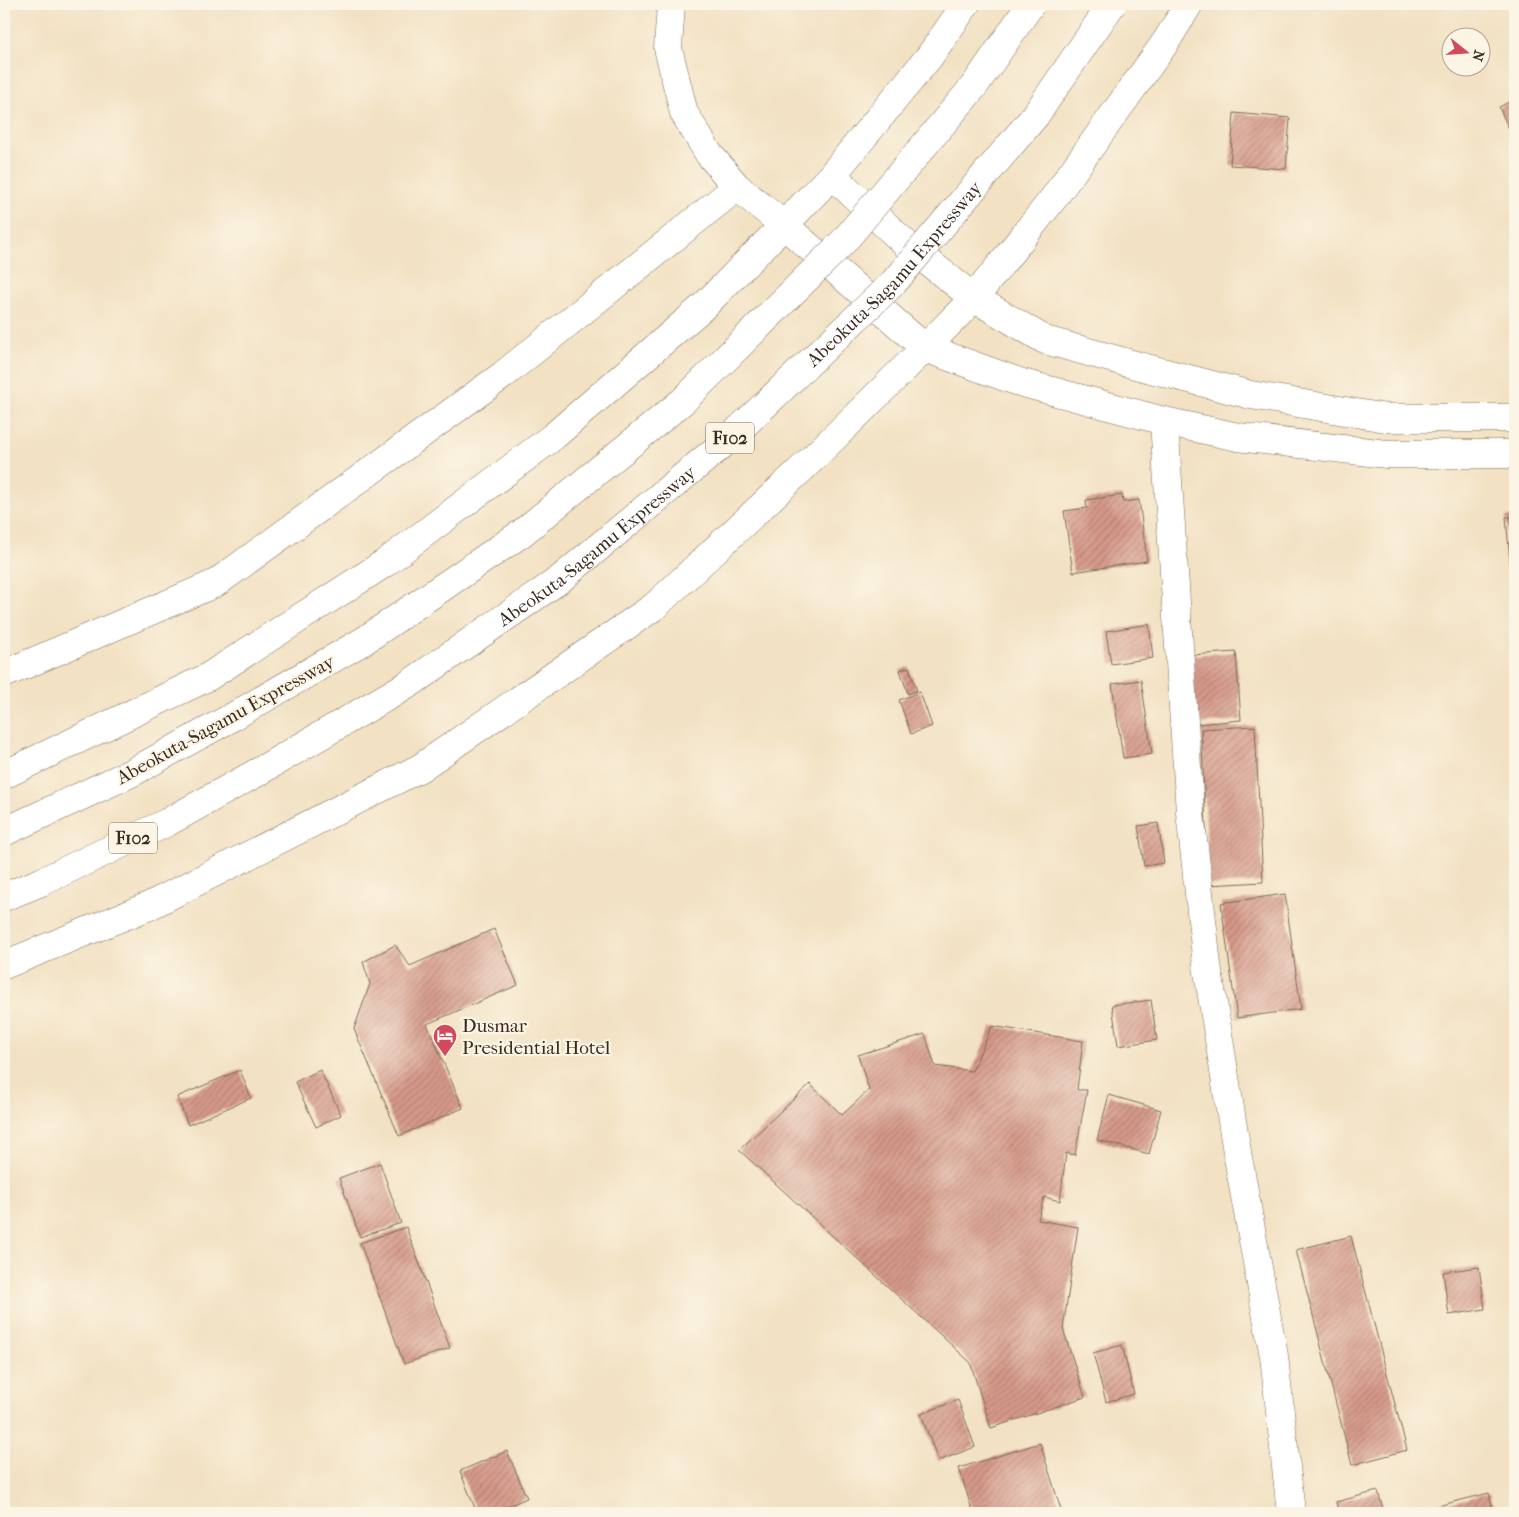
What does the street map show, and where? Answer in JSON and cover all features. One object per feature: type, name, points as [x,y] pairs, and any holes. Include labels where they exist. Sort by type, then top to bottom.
[{"type":"main road","points":[[671,4],[668,48],[684,113],[709,154],[737,187],[784,225],[925,348],[1019,382],[1164,421],[1238,437],[1387,454],[1515,454]]},
{"type":"main road","points":[[4,776],[208,678],[385,563],[554,436],[705,305],[832,175],[929,57],[966,4]]},
{"type":"main road","name":"Abeokuta-Sagamu Expressway","points":[[4,832],[133,772],[227,720],[365,640],[522,533],[683,401],[843,242],[975,85],[1031,4]]},
{"type":"main road","name":"Abeokuta-Sagamu Expressway","points":[[4,898],[168,822],[258,772],[409,684],[559,580],[730,438],[894,282],[1035,116],[1112,4]]},
{"type":"main road","points":[[4,965],[149,906],[420,768],[655,606],[809,462],[974,298],[1053,199],[1165,43],[1189,4]]},
{"type":"main road","points":[[832,175],[908,246],[974,298],[1045,340],[1252,395],[1386,418],[1515,418]]},
{"type":"main road","points":[[4,674],[216,583],[503,375],[737,187]]},
{"type":"main road","points":[[1164,421],[1190,812],[1207,965],[1237,1152],[1274,1356],[1291,1513]]},
{"type":"building","points":[[1515,99],[1515,142],[1499,107]]},
{"type":"building","points":[[1234,113],[1290,118],[1286,169],[1230,165]]},
{"type":"building","points":[[1122,495],[1123,502],[1139,500],[1147,561],[1073,572],[1064,511],[1087,508],[1086,500]]},
{"type":"building","points":[[1506,517],[1515,517],[1515,583],[1512,583]]},
{"type":"building","points":[[1149,624],[1153,658],[1111,664],[1106,631]]},
{"type":"building","points":[[1236,652],[1241,720],[1197,724],[1191,655]]},
{"type":"building","points":[[909,667],[917,691],[908,694],[900,670]]},
{"type":"building","points":[[1141,680],[1152,754],[1123,758],[1112,684]]},
{"type":"building","points":[[920,692],[932,726],[911,734],[899,700]]},
{"type":"building","points":[[1255,726],[1263,882],[1209,885],[1201,729]]},
{"type":"building","points":[[1158,823],[1164,863],[1144,866],[1138,826]]},
{"type":"building","points":[[1285,894],[1301,1009],[1237,1018],[1221,903]]},
{"type":"building","points":[[494,929],[518,985],[427,1024],[463,1108],[399,1136],[354,1029],[370,984],[363,962],[395,945],[410,966]]},
{"type":"building","points":[[1151,1000],[1157,1040],[1118,1046],[1112,1005]]},
{"type":"building","points":[[992,1026],[1083,1041],[1077,1090],[1087,1090],[1075,1155],[1066,1153],[1060,1201],[1044,1197],[1038,1220],[1078,1227],[1063,1329],[1085,1397],[991,1428],[970,1362],[739,1150],[810,1084],[842,1115],[869,1090],[858,1055],[925,1034],[935,1066],[972,1071]]},
{"type":"building","points":[[240,1070],[251,1098],[188,1125],[177,1097]]},
{"type":"building","points":[[320,1070],[341,1115],[316,1127],[295,1082]]},
{"type":"building","points":[[1109,1095],[1161,1110],[1149,1154],[1097,1140]]},
{"type":"building","points":[[380,1163],[401,1223],[360,1237],[339,1178]]},
{"type":"building","points":[[406,1227],[450,1348],[404,1364],[360,1243]]},
{"type":"building","points":[[1351,1236],[1407,1450],[1352,1465],[1296,1250]]},
{"type":"building","points":[[1479,1267],[1485,1309],[1449,1315],[1443,1272]]},
{"type":"building","points":[[1122,1345],[1134,1394],[1106,1402],[1093,1353]]},
{"type":"building","points":[[958,1400],[975,1447],[938,1461],[921,1414]]},
{"type":"building","points":[[1515,1415],[1515,1428],[1514,1428],[1512,1416]]},
{"type":"building","points":[[1040,1443],[1062,1513],[973,1513],[959,1468]]},
{"type":"building","points":[[507,1451],[527,1498],[492,1513],[477,1513],[460,1471]]},
{"type":"building","points":[[1378,1491],[1384,1513],[1339,1513],[1336,1502]]},
{"type":"building","points":[[1489,1493],[1494,1513],[1410,1513]]},
{"type":"place","name":"Dusmar Presidential Hotel","points":[[445,1057]]}]
